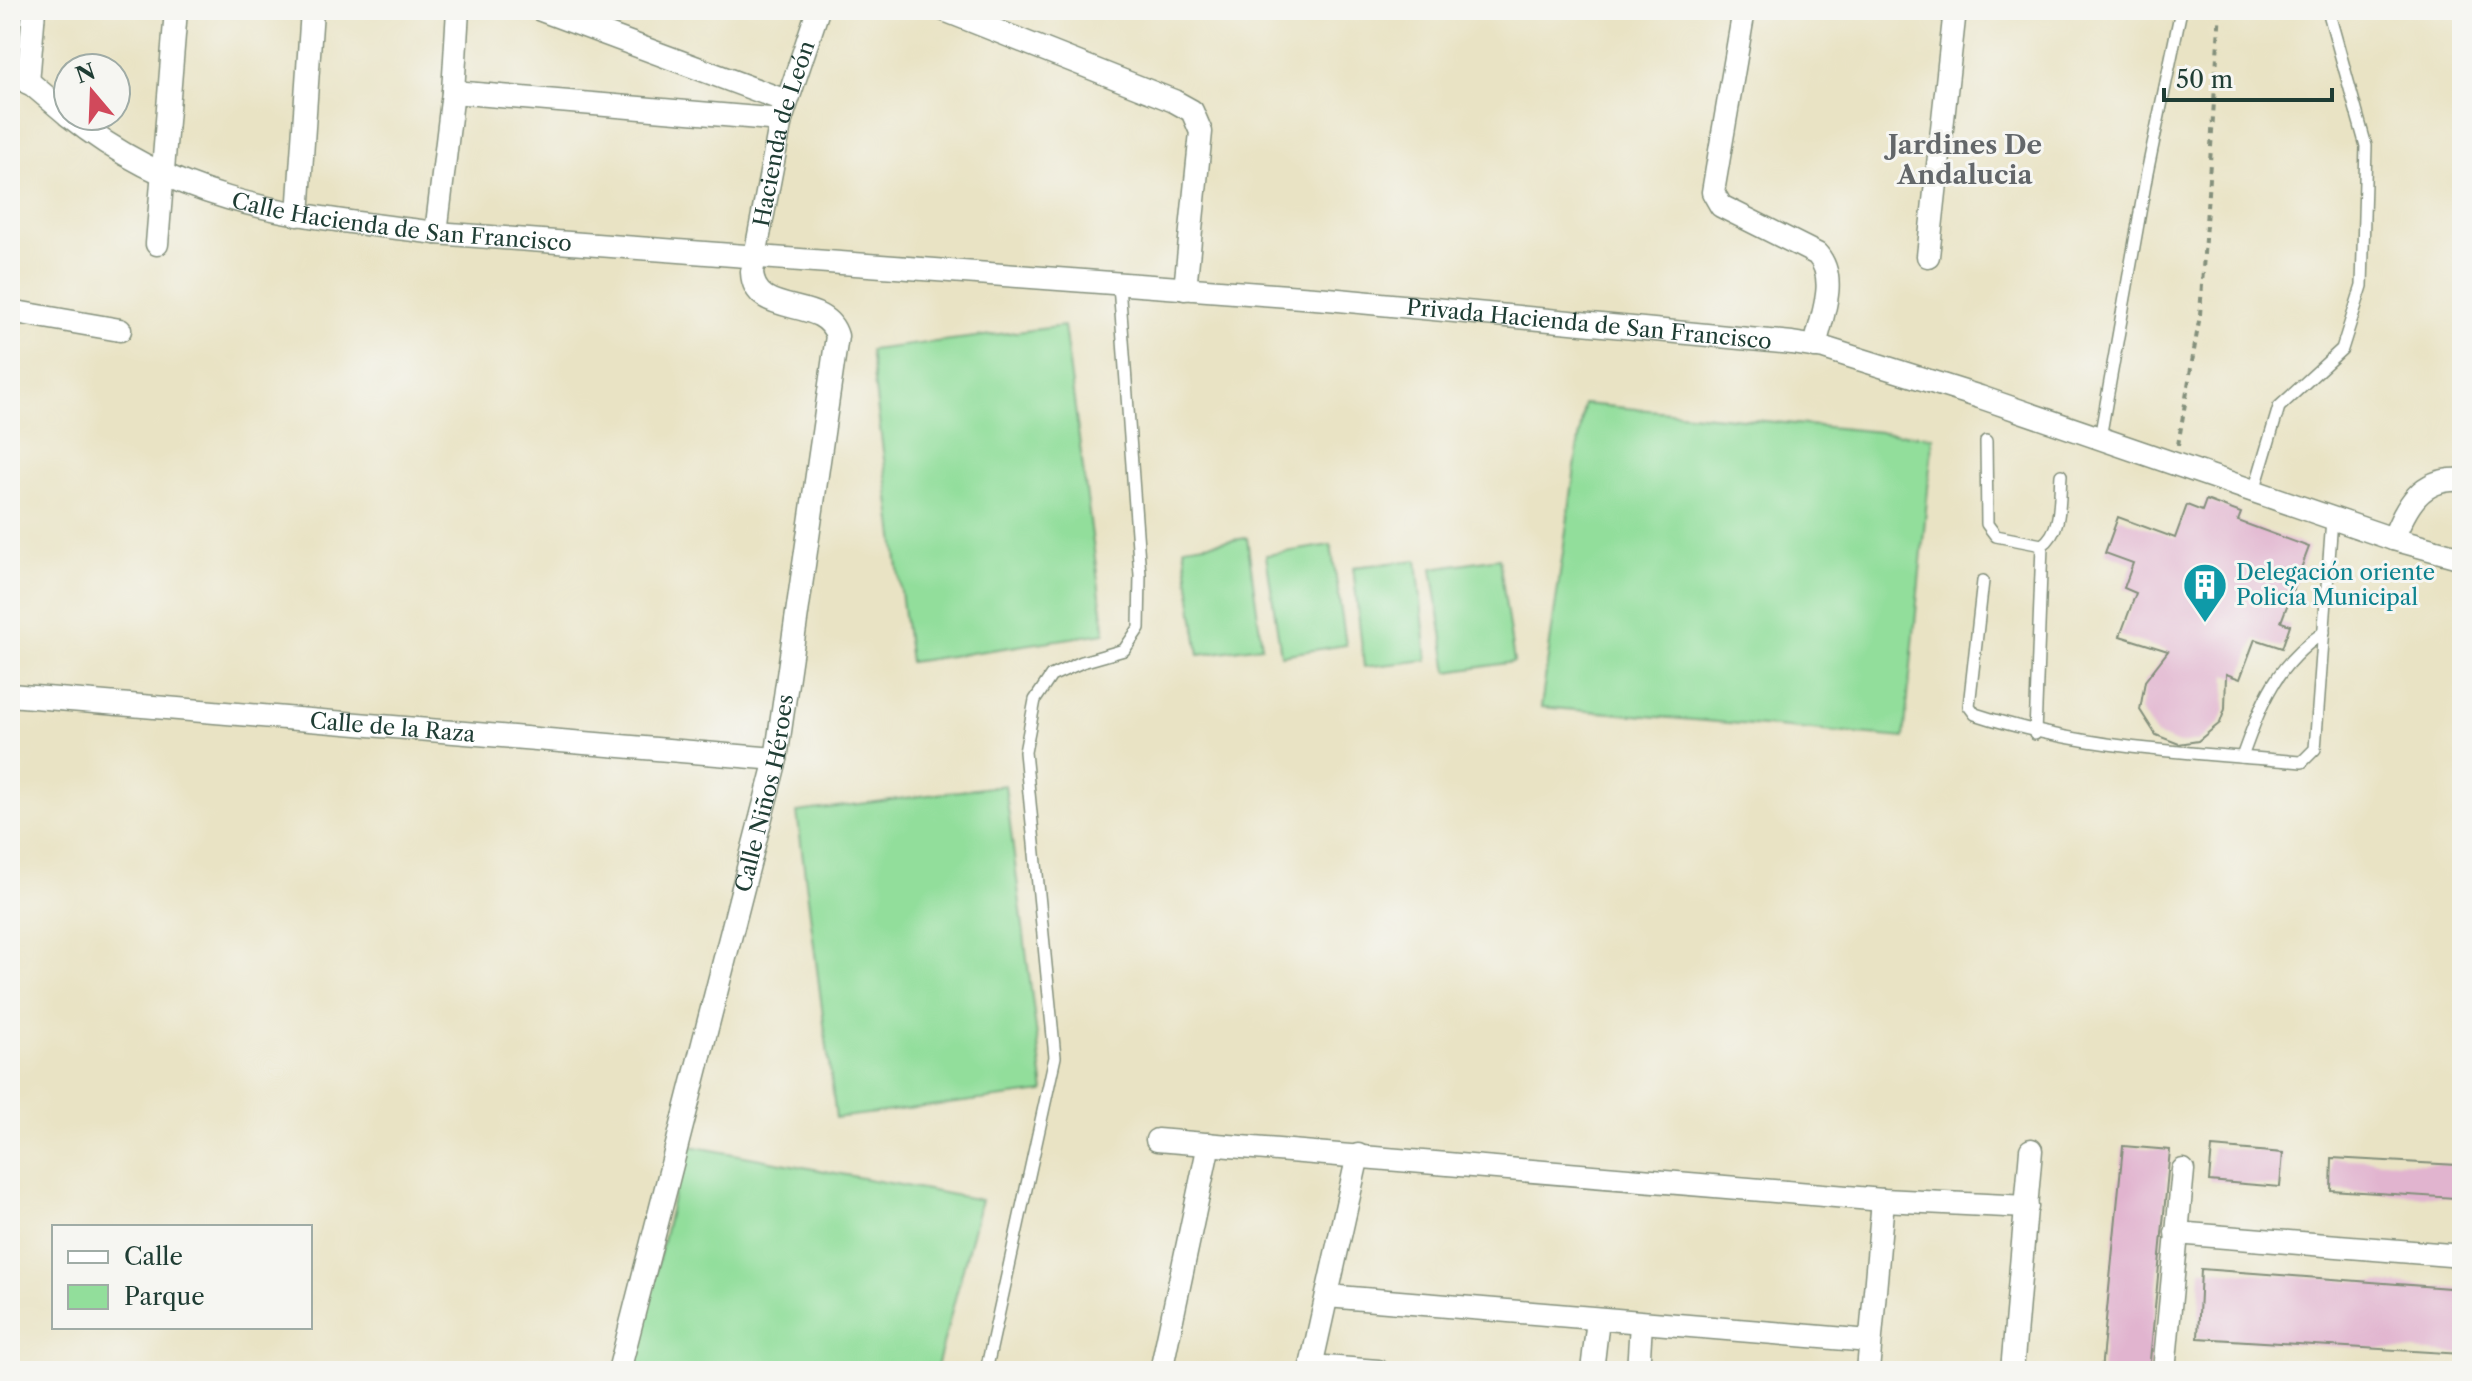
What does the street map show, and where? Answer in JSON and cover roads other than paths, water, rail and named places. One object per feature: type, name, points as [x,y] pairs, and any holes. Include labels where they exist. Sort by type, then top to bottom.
[{"type":"street","points":[[28,83],[34,10]]},
{"type":"street","points":[[157,244],[176,10]]},
{"type":"street","points":[[298,215],[312,10]]},
{"type":"street","points":[[436,233],[453,92],[458,10]]},
{"type":"street","points":[[541,10],[783,110]]},
{"type":"street","name":"Hacienda de León","points":[[755,259],[783,110],[818,10]]},
{"type":"street","points":[[944,10],[1174,101],[1192,111],[1201,132],[1185,289]]},
{"type":"street","points":[[1744,10],[1713,192],[1721,206],[1817,254],[1825,264],[1829,278],[1815,347]]},
{"type":"street","points":[[1928,256],[1955,10]]},
{"type":"street","name":"Calle Hacienda de San Francisco","points":[[10,66],[52,103]]},
{"type":"street","points":[[453,92],[783,110]]},
{"type":"street","name":"Calle Hacienda de San Francisco","points":[[90,132],[162,177],[230,200],[298,215],[436,233],[755,259]]},
{"type":"street","name":"Privada Hacienda de San Francisco","points":[[755,259],[1328,299],[1815,347],[1980,397],[2332,519],[2462,558]]},
{"type":"street","name":"Calle Niños Héroes","points":[[619,1371],[776,759],[837,336],[835,327],[819,315],[759,294],[752,285],[755,259]]},
{"type":"street","points":[[10,311],[120,330]]},
{"type":"street","points":[[2393,539],[2409,500],[2450,479],[2462,480]]},
{"type":"street","name":"Calle de la Raza","points":[[10,695],[776,759]]},
{"type":"street","points":[[1157,1140],[1883,1200],[2027,1207]]},
{"type":"street","points":[[1161,1371],[1209,1144]]},
{"type":"street","points":[[2012,1371],[2031,1150]]},
{"type":"street","points":[[1358,1155],[1311,1368],[1378,1371]]},
{"type":"street","points":[[2164,1371],[2183,1170]]},
{"type":"street","points":[[1868,1371],[1883,1200]]},
{"type":"street","points":[[2176,1233],[2462,1256]]},
{"type":"street","points":[[1327,1296],[1870,1341]]},
{"type":"street","points":[[1592,1371],[1598,1319]]},
{"type":"street","points":[[1638,1371],[1641,1323]]},
{"type":"lane","points":[[2100,438],[2147,173],[2181,10]]},
{"type":"lane","points":[[2254,491],[2279,407],[2342,349],[2362,286],[2366,146],[2328,10]]},
{"type":"lane","points":[[986,1371],[1055,1057],[1025,752],[1035,700],[1051,676],[1082,662],[1124,650],[1139,628],[1140,575],[1119,285]]},
{"type":"lane","points":[[1986,441],[1987,524],[1991,532],[1996,536],[2042,545]]},
{"type":"lane","points":[[2035,734],[2042,545],[2055,533],[2061,475]]},
{"type":"lane","points":[[1983,581],[1969,706],[1975,714],[2035,734],[2179,754],[2302,762],[2315,749],[2332,519]]},
{"type":"lane","points":[[2242,757],[2263,700],[2282,666],[2296,651],[2324,632]]},
{"type":"place","name":"Delegación oriente Policía Municipal","points":[[2205,624]]},
{"type":"district","name":"Jardines De Andalucia","points":[[1965,160]]}]
